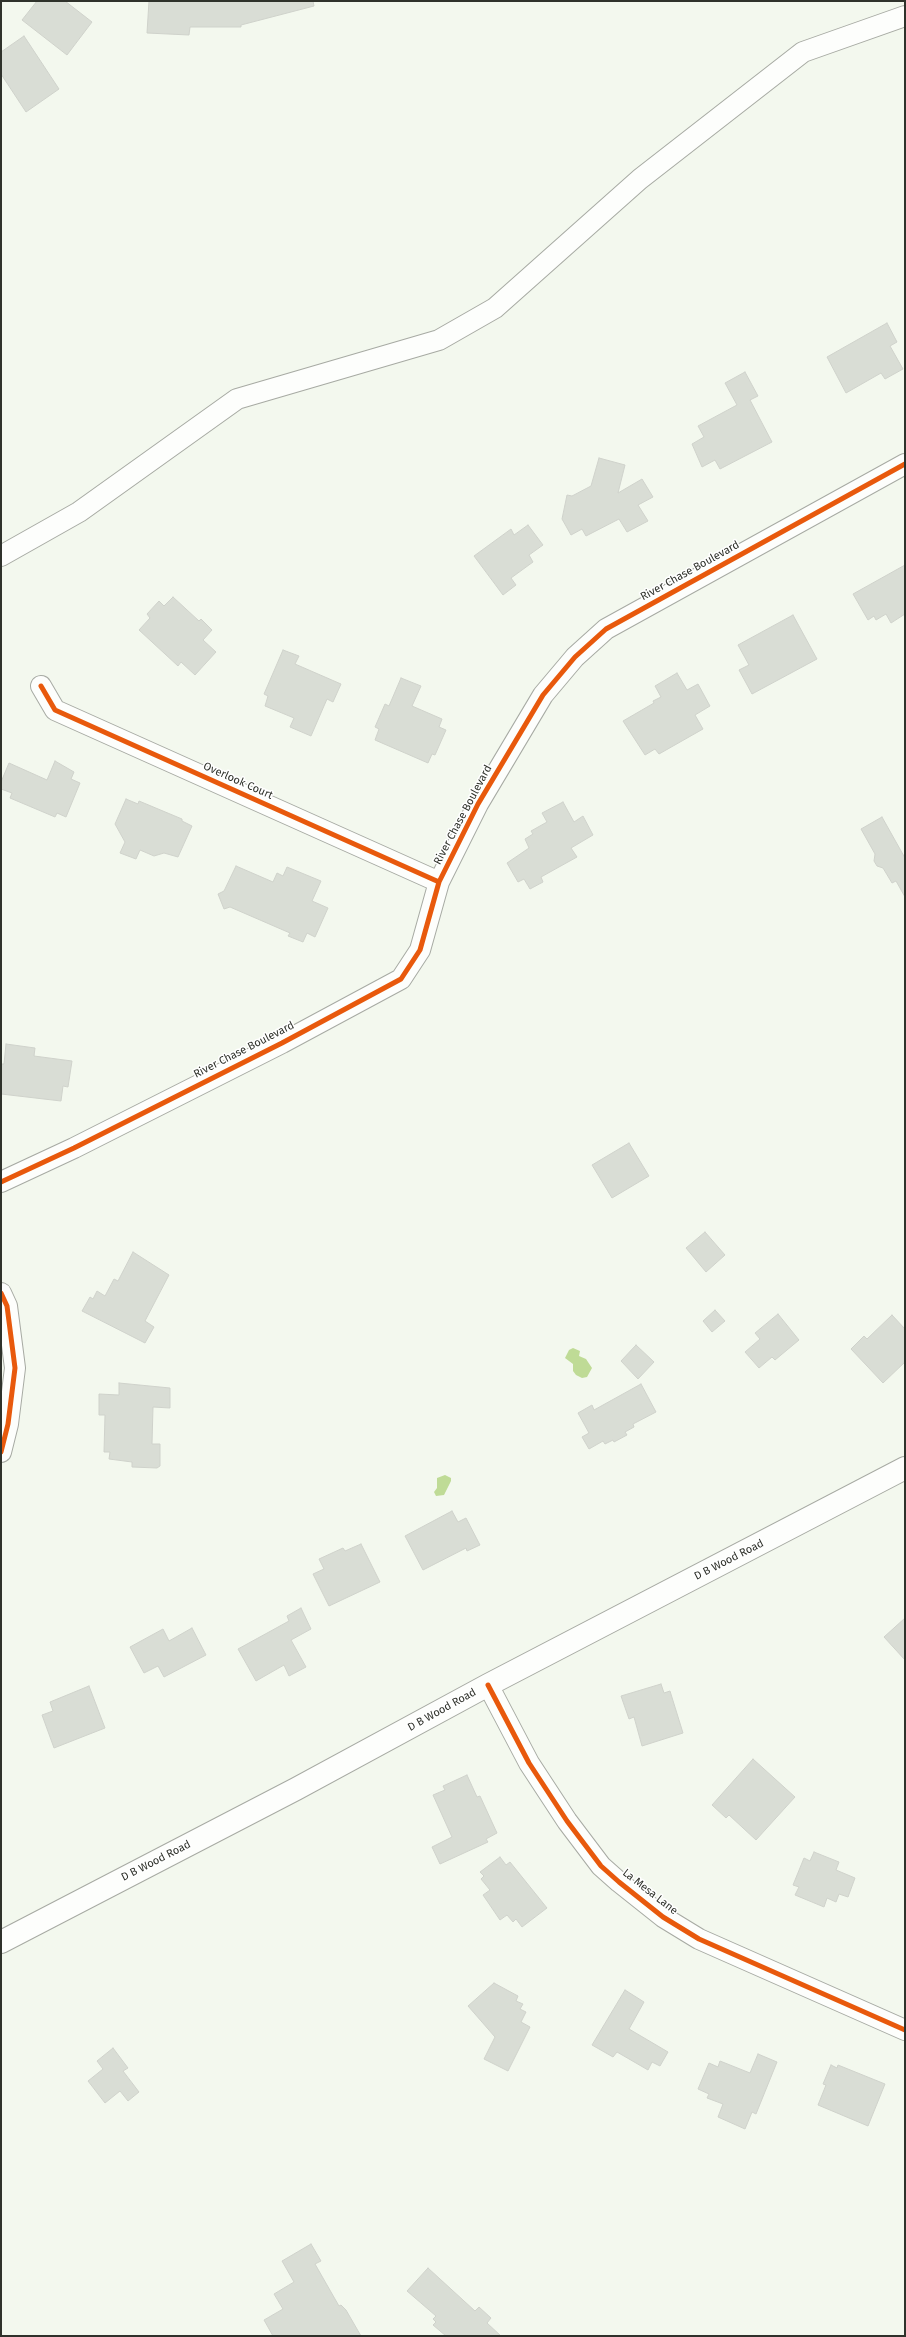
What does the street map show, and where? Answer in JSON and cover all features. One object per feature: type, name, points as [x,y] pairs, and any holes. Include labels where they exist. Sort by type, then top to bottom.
[{"type":"main road","name":"D B Wood Road","points":[[1,1942],[291,1791],[488,1684],[905,1468]]},
{"type":"street","points":[[1,556],[79,512],[237,399],[439,340],[495,308],[640,179],[803,52],[905,16]]},
{"type":"street","name":"River Chase Boulevard","points":[[1,1182],[74,1148],[282,1043],[401,979],[412,965],[420,950],[439,882],[470,818],[543,695],[575,657],[606,629],[905,464]]},
{"type":"street","name":"Overlook Court","points":[[41,686],[55,710],[439,882]]},
{"type":"street","points":[[1,1292],[7,1306],[15,1368],[8,1424],[1,1452]]},
{"type":"street","name":"La Mesa Lane","points":[[488,1684],[529,1763],[567,1821],[601,1866],[619,1882],[663,1917],[700,1939],[905,2030]]},
{"type":"shaded area","points":[[573,1348],[580,1351],[579,1356],[586,1359],[592,1368],[587,1377],[582,1378],[576,1375],[573,1371],[573,1364],[565,1358],[569,1350]]},
{"type":"shaded area","points":[[445,1475],[451,1478],[451,1481],[444,1495],[436,1496],[434,1492],[437,1488],[437,1478]]},
{"type":"building","points":[[37,1],[65,1],[92,22],[67,55],[22,20]]},
{"type":"building","points":[[149,1],[313,1],[314,6],[241,25],[241,27],[190,27],[189,35],[147,33]]},
{"type":"building","points":[[24,36],[59,89],[26,112],[1,74],[1,52]]},
{"type":"building","points":[[887,323],[897,342],[890,346],[903,369],[885,379],[881,373],[846,393],[827,357]]},
{"type":"building","points":[[745,372],[758,396],[750,400],[772,442],[720,469],[715,460],[702,467],[692,444],[704,437],[698,426],[737,405],[725,383]]},
{"type":"building","points":[[599,458],[625,465],[618,493],[642,479],[653,497],[638,505],[648,521],[627,532],[619,519],[586,536],[582,529],[571,535],[562,519],[567,495],[572,496],[591,486]]},
{"type":"building","points":[[528,525],[543,545],[529,555],[533,562],[511,578],[516,585],[503,595],[474,556],[511,529],[514,535]]},
{"type":"building","points":[[905,565],[905,614],[891,623],[886,614],[876,620],[874,616],[868,620],[853,594]]},
{"type":"building","points":[[173,597],[199,621],[201,619],[212,630],[203,640],[216,652],[195,675],[181,662],[178,666],[139,630],[150,618],[147,614],[159,601],[164,606]]},
{"type":"building","points":[[793,615],[817,659],[752,694],[739,670],[749,665],[738,645]]},
{"type":"building","points":[[283,650],[299,656],[295,664],[341,684],[333,702],[327,699],[311,736],[290,727],[294,718],[265,706],[268,696],[264,694]]},
{"type":"building","points":[[677,673],[687,690],[698,684],[710,706],[695,715],[703,729],[659,754],[655,749],[645,755],[623,721],[654,703],[653,701],[661,697],[655,686]]},
{"type":"building","points":[[401,678],[421,686],[412,706],[442,719],[439,727],[446,730],[435,755],[432,754],[428,763],[375,740],[379,729],[375,727],[385,704],[389,706]]},
{"type":"building","points":[[55,761],[74,772],[71,779],[80,783],[66,817],[57,813],[55,817],[10,798],[12,793],[1,789],[1,782],[9,763],[47,780]]},
{"type":"building","points":[[126,799],[138,804],[139,801],[182,819],[182,821],[192,826],[178,857],[164,853],[154,856],[140,850],[136,859],[120,853],[125,842],[115,824]]},
{"type":"building","points":[[563,802],[574,822],[583,816],[593,835],[571,848],[577,857],[541,877],[543,882],[530,889],[524,879],[518,882],[507,863],[529,848],[525,839],[533,834],[531,831],[547,822],[542,813]]},
{"type":"building","points":[[882,817],[905,858],[905,897],[896,881],[892,883],[883,868],[877,866],[874,861],[875,854],[861,829]]},
{"type":"building","points":[[236,866],[273,882],[277,873],[283,876],[287,867],[321,881],[312,901],[328,908],[315,937],[307,933],[303,942],[288,936],[290,933],[230,907],[224,909],[218,894],[224,891]]},
{"type":"building","points":[[6,1044],[35,1048],[34,1056],[72,1061],[68,1087],[63,1086],[61,1101],[1,1094],[1,1064],[4,1064]]},
{"type":"building","points":[[629,1143],[649,1176],[612,1198],[592,1165]]},
{"type":"building","points":[[705,1232],[725,1255],[706,1272],[686,1248]]},
{"type":"building","points":[[133,1252],[169,1275],[145,1321],[154,1327],[145,1343],[82,1311],[90,1297],[93,1299],[97,1291],[105,1296],[114,1279],[118,1281]]},
{"type":"building","points":[[715,1310],[725,1321],[712,1332],[703,1321]]},
{"type":"building","points":[[778,1314],[799,1340],[775,1360],[772,1357],[759,1368],[745,1352],[760,1339],[755,1333]]},
{"type":"building","points":[[892,1315],[905,1329],[905,1362],[883,1383],[851,1349],[864,1336],[867,1339]]},
{"type":"building","points":[[636,1345],[654,1362],[638,1379],[621,1361]]},
{"type":"building","points":[[119,1383],[170,1388],[170,1408],[153,1407],[152,1444],[160,1444],[160,1466],[157,1468],[132,1467],[132,1462],[109,1459],[110,1452],[104,1452],[105,1415],[99,1415],[99,1394],[119,1395]]},
{"type":"building","points":[[641,1384],[656,1412],[633,1424],[634,1427],[625,1432],[627,1435],[614,1442],[613,1440],[605,1444],[603,1441],[589,1449],[582,1437],[589,1433],[578,1413],[592,1405],[594,1410]]},
{"type":"building","points":[[452,1511],[458,1522],[466,1518],[480,1545],[467,1551],[466,1548],[423,1570],[405,1536]]},
{"type":"building","points":[[361,1544],[380,1582],[329,1606],[313,1574],[324,1569],[319,1559],[343,1548],[345,1551]]},
{"type":"building","points":[[301,1608],[311,1629],[291,1640],[306,1667],[289,1676],[284,1665],[256,1681],[238,1649],[289,1621],[287,1616]]},
{"type":"building","points":[[905,1618],[905,1660],[884,1637]]},
{"type":"building","points":[[192,1628],[206,1655],[164,1677],[158,1666],[144,1673],[130,1647],[163,1629],[169,1641]]},
{"type":"building","points":[[661,1684],[664,1693],[670,1691],[683,1733],[642,1746],[634,1717],[629,1719],[621,1696]]},
{"type":"building","points":[[89,1686],[105,1728],[54,1748],[42,1715],[53,1711],[50,1702]]},
{"type":"building","points":[[753,1759],[795,1797],[756,1840],[729,1815],[726,1818],[712,1805]]},
{"type":"building","points":[[467,1775],[477,1797],[480,1796],[497,1833],[486,1839],[488,1842],[440,1864],[432,1847],[452,1837],[433,1795],[445,1790],[443,1786]]},
{"type":"building","points":[[814,1852],[839,1862],[836,1870],[855,1878],[848,1897],[839,1894],[836,1902],[827,1898],[824,1907],[795,1895],[799,1887],[793,1885],[804,1858],[810,1861]]},
{"type":"building","points":[[500,1857],[506,1865],[510,1862],[547,1908],[522,1927],[516,1919],[513,1922],[507,1915],[500,1920],[483,1895],[490,1890],[481,1879],[484,1876],[480,1872]]},
{"type":"building","points":[[494,1983],[518,1996],[516,2001],[523,2004],[520,2009],[526,2012],[521,2022],[530,2027],[508,2071],[484,2059],[495,2037],[468,2006]]},
{"type":"building","points":[[625,1990],[644,2002],[629,2029],[668,2052],[660,2066],[652,2062],[648,2070],[617,2052],[613,2057],[592,2045]]},
{"type":"building","points":[[113,2048],[128,2068],[123,2071],[139,2092],[128,2101],[120,2091],[105,2103],[88,2081],[103,2069],[97,2061]]},
{"type":"building","points":[[758,2054],[777,2062],[756,2114],[752,2112],[745,2129],[718,2117],[723,2104],[707,2098],[709,2094],[698,2089],[709,2063],[718,2067],[720,2061],[750,2073]]},
{"type":"building","points":[[831,2065],[837,2068],[838,2065],[885,2084],[868,2126],[818,2105],[826,2085],[823,2084]]},
{"type":"building","points":[[311,2244],[321,2261],[315,2264],[339,2306],[341,2305],[346,2310],[361,2336],[273,2336],[264,2320],[283,2309],[274,2294],[294,2282],[282,2261]]},
{"type":"building","points":[[428,2268],[475,2311],[479,2307],[491,2318],[487,2323],[501,2336],[446,2336],[433,2325],[436,2322],[433,2319],[436,2316],[407,2291]]},
{"type":"cycle path","points":[[1,1182],[74,1148],[282,1043],[401,979],[420,950],[439,882],[478,804],[543,695],[575,657],[606,629],[905,464]]},
{"type":"cycle path","points":[[41,686],[55,710],[439,882]]},
{"type":"cycle path","points":[[1,1293],[7,1306],[15,1368],[8,1424],[1,1452]]},
{"type":"cycle path","points":[[488,1685],[529,1763],[567,1821],[601,1866],[619,1882],[663,1917],[699,1939],[905,2030]]}]
